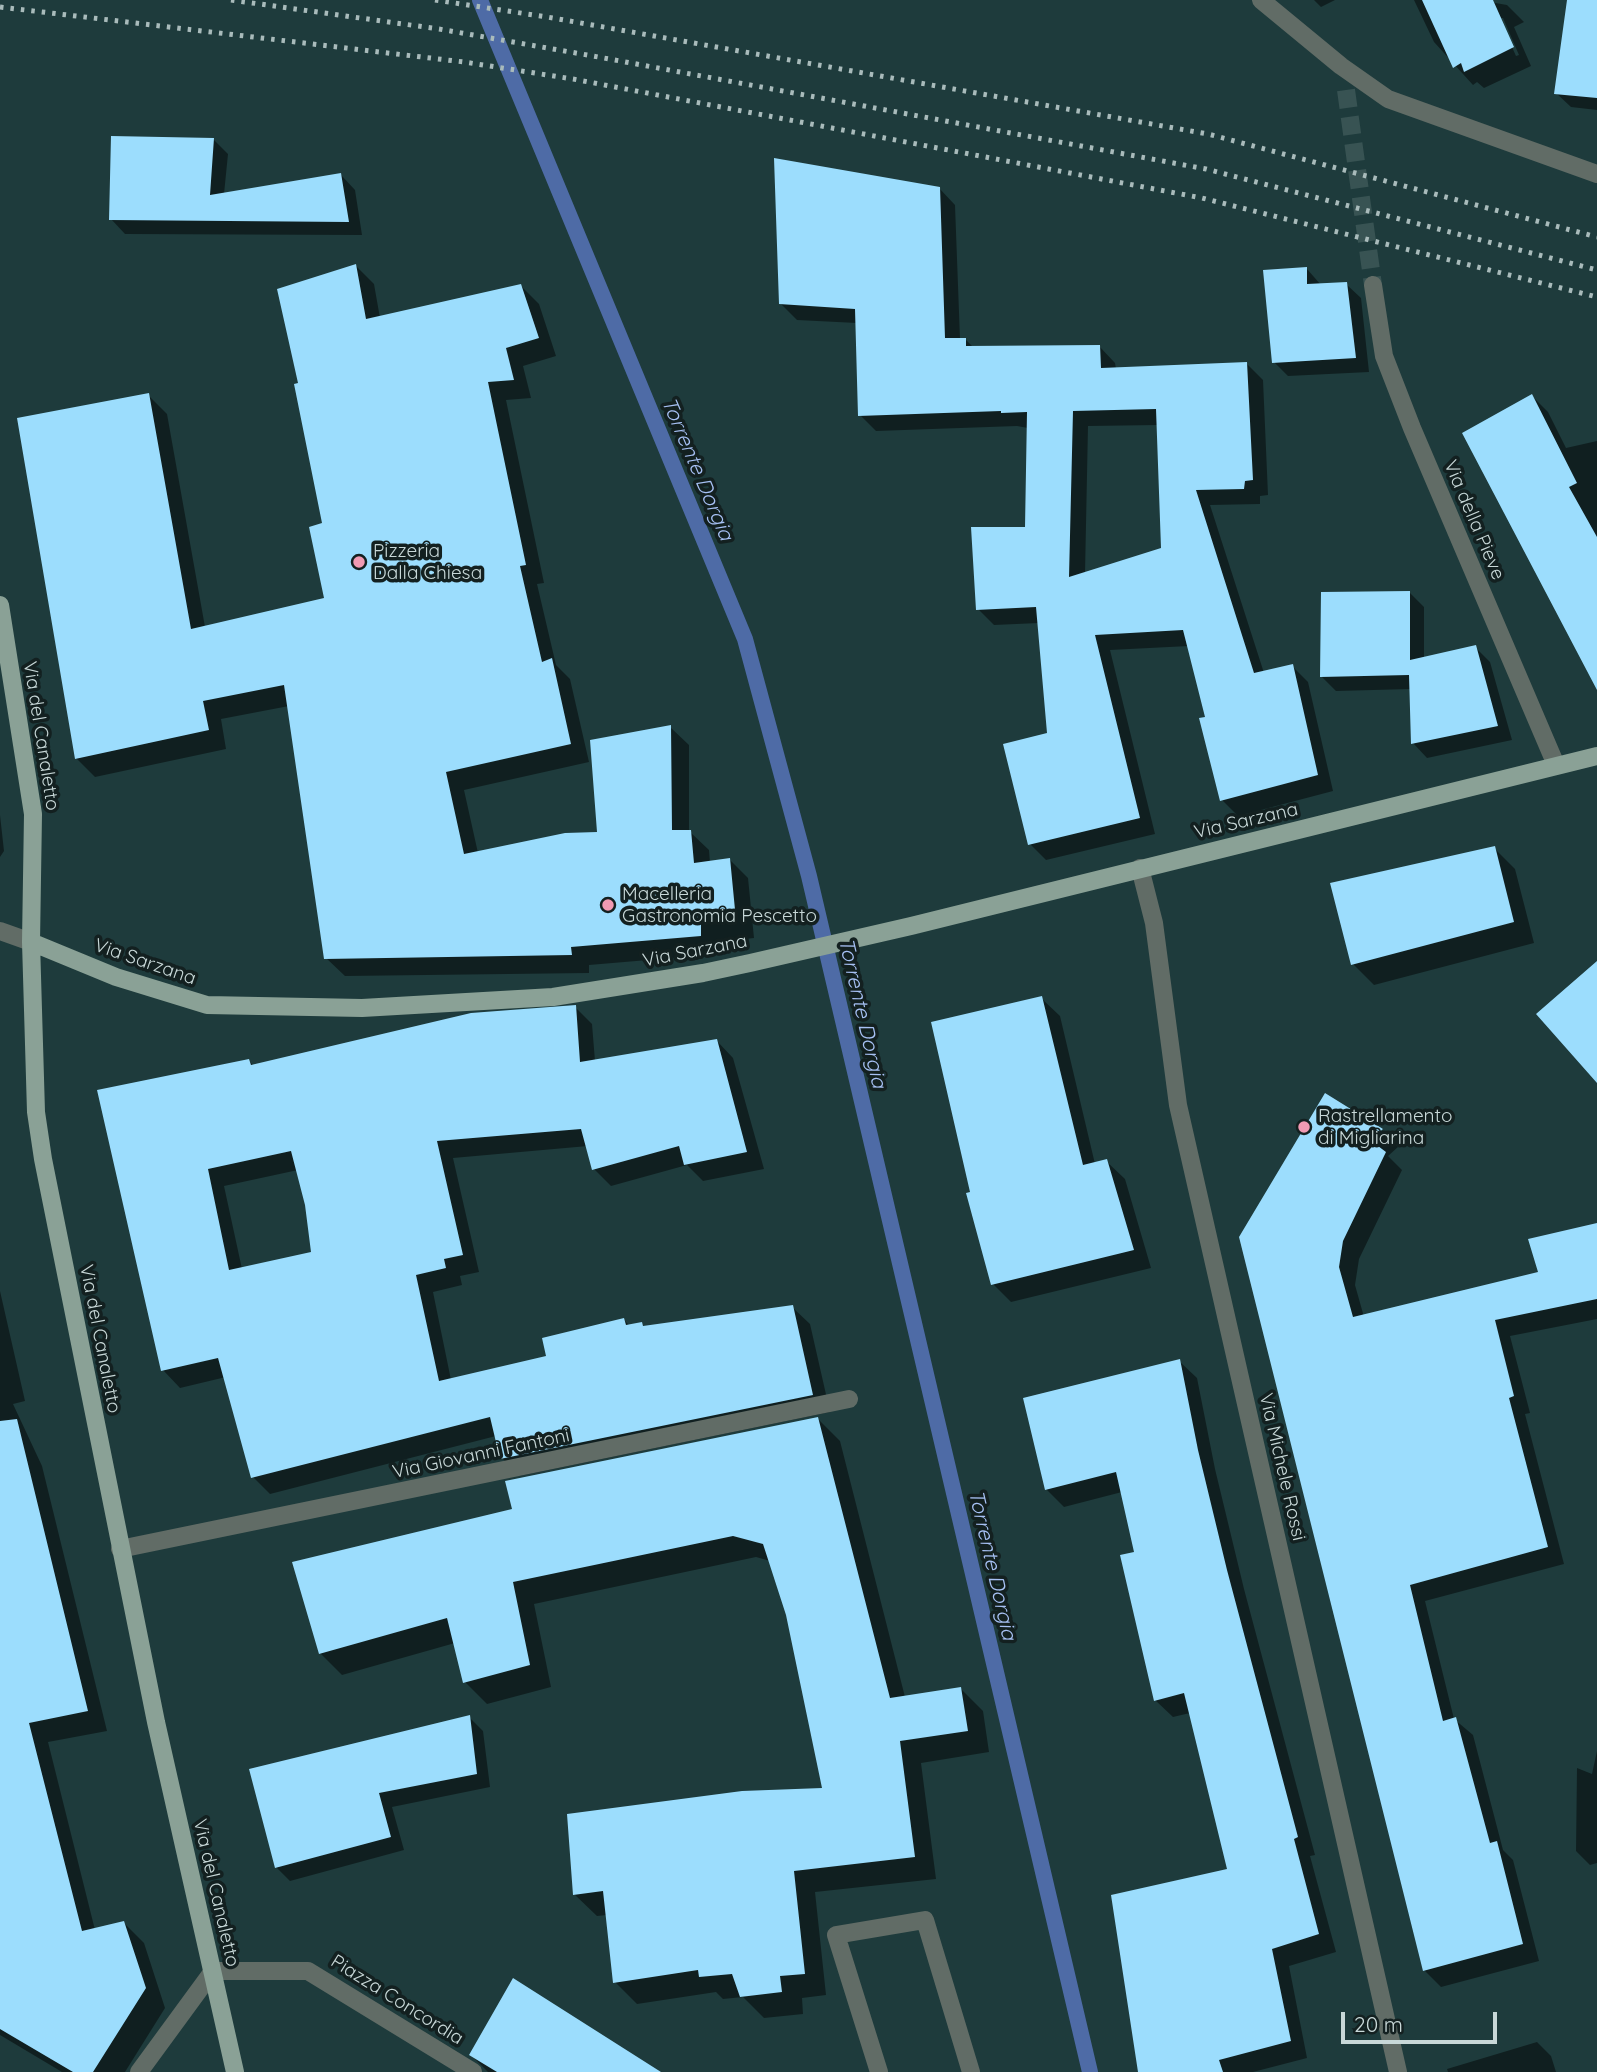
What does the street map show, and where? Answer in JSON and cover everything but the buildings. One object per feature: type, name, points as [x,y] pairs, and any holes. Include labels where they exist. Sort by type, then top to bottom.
[{"type":"main road","name":"Via del Canaletto","points":[[0,605],[33,814],[31,942],[36,1112],[43,1159],[156,1722],[235,2072]]},
{"type":"main road","name":"Via Sarzana","points":[[31,942],[116,977],[207,1005],[362,1008],[553,997],[702,973],[911,926],[1597,756]]},
{"type":"street","points":[[1261,0],[1341,66],[1388,99],[1597,174]]},
{"type":"street","points":[[1341,66],[1346,90]]},
{"type":"street","name":"Via della Pieve","points":[[1373,285],[1384,356],[1412,428],[1556,765]]},
{"type":"street","name":"Via Michele Rossi","points":[[1140,868],[1154,923],[1178,1105],[1398,2072]]},
{"type":"street","name":"Via Sarzana","points":[[0,931],[31,942]]},
{"type":"street","name":"Via Giovanni Fantoni","points":[[120,1549],[849,1399]]},
{"type":"street","points":[[879,2072],[836,1935],[925,1920],[971,2072]]},
{"type":"street","name":"Piazza Concordia","points":[[213,1971],[309,1970],[473,2072]]},
{"type":"street","points":[[139,2072],[213,1971]]},
{"type":"waterway","name":"Torrente Dorgia","points":[[480,0],[745,639],[809,876],[1090,2072]]},
{"type":"tunnel","points":[[1346,90],[1373,285]]},
{"type":"railway","points":[[231,0],[439,29],[1206,169],[1597,270]]},
{"type":"railway","points":[[435,0],[547,17],[1208,134],[1597,237]]},
{"type":"railway","points":[[0,7],[464,62],[573,79],[1202,198],[1597,297]]},
{"type":"place","name":"Pizzeria Dalla Chiesa","points":[[359,562]]},
{"type":"place","name":"Macelleria Gastronomia Pescetto","points":[[608,905]]},
{"type":"place","name":"Rastrellamento di Migliarina","points":[[1304,1127]]}]
